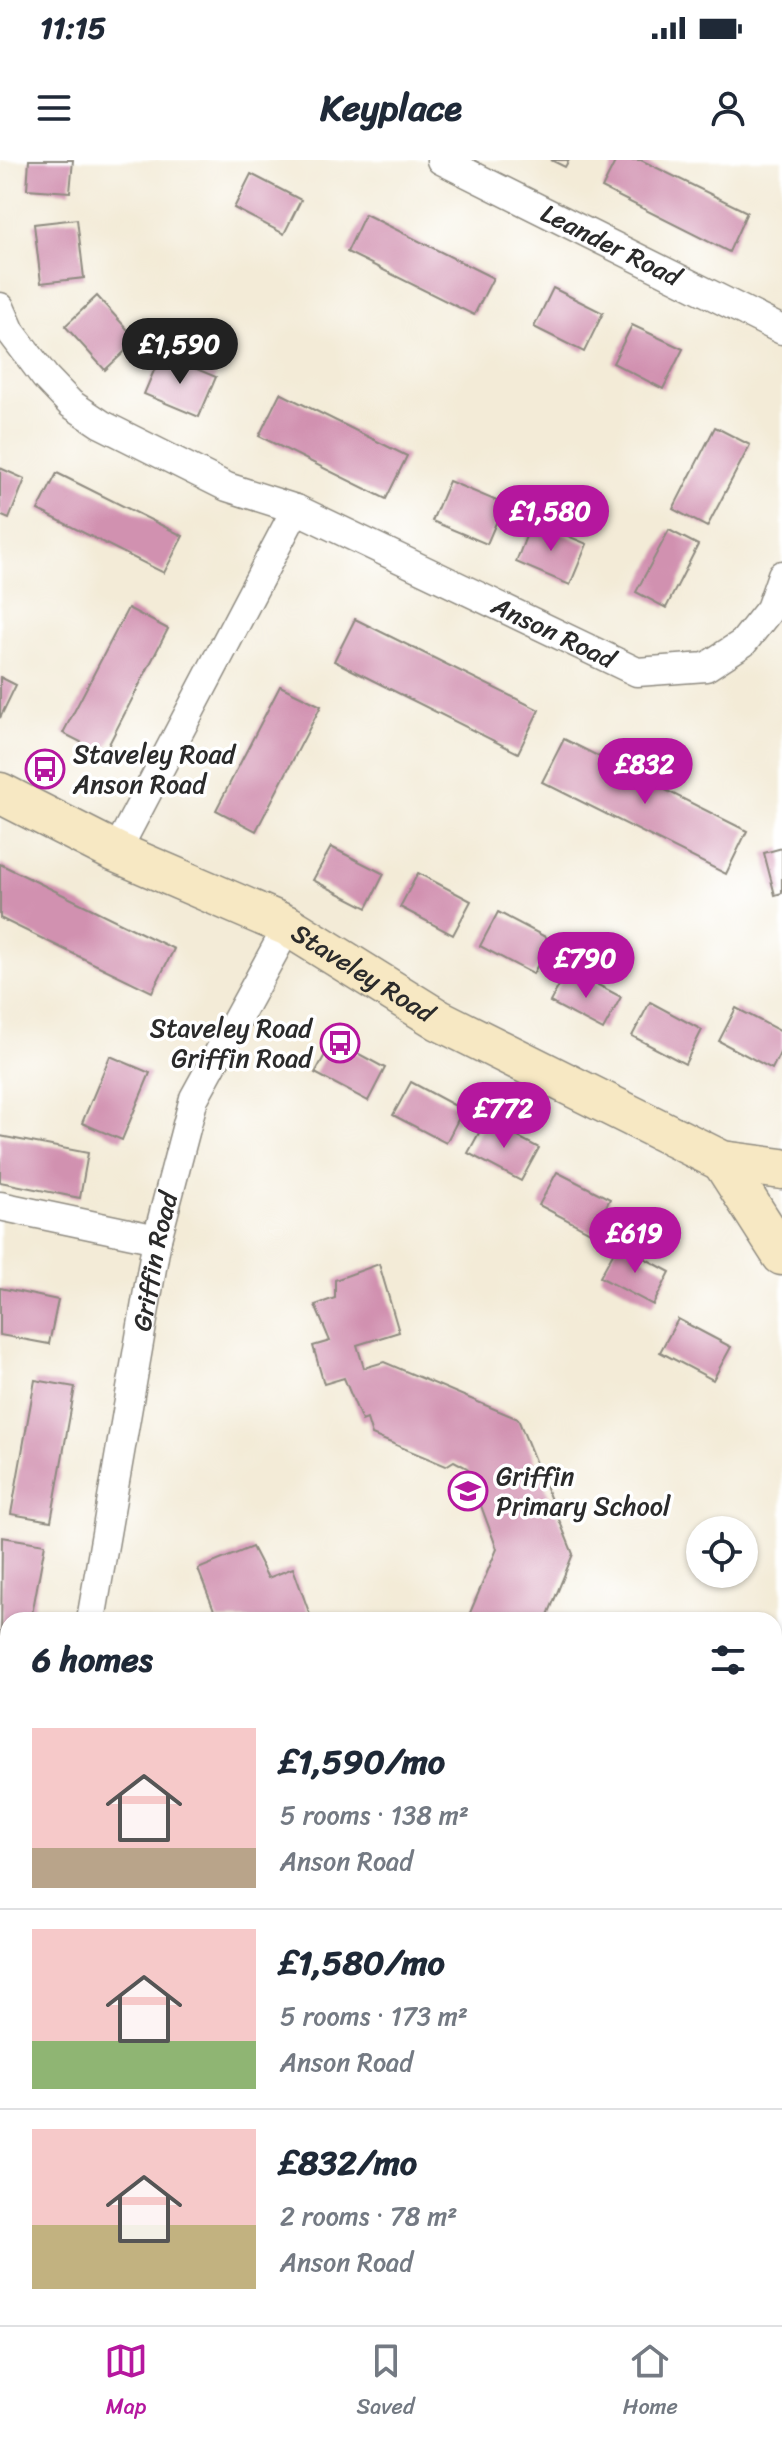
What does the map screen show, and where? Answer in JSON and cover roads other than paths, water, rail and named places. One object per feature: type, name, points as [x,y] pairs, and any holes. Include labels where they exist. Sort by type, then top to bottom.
[{"type":"street","name":"Leander Road","points":[[441,160],[782,330]]},
{"type":"street","name":"Anson Road","points":[[0,307],[11,332],[45,377],[71,404],[101,424],[227,487],[296,509],[637,672],[706,667],[743,643],[770,609],[782,575]]},
{"type":"street","points":[[116,852],[296,509]]},
{"type":"street","name":"Staveley Road","points":[[0,793],[116,852],[288,926],[439,1020],[722,1161],[782,1169]]},
{"type":"street","name":"Griffin Road","points":[[92,1612],[157,1239],[194,1098],[288,926]]},
{"type":"street","points":[[722,1161],[782,1255]]},
{"type":"street","points":[[0,1206],[157,1239]]},
{"type":"place","name":"Staveley Road Anson Road","points":[[45,769]]},
{"type":"place","name":"Staveley Road Griffin Road","points":[[340,1043]]},
{"type":"place","name":"Griffin Primary School","points":[[468,1491]]}]
